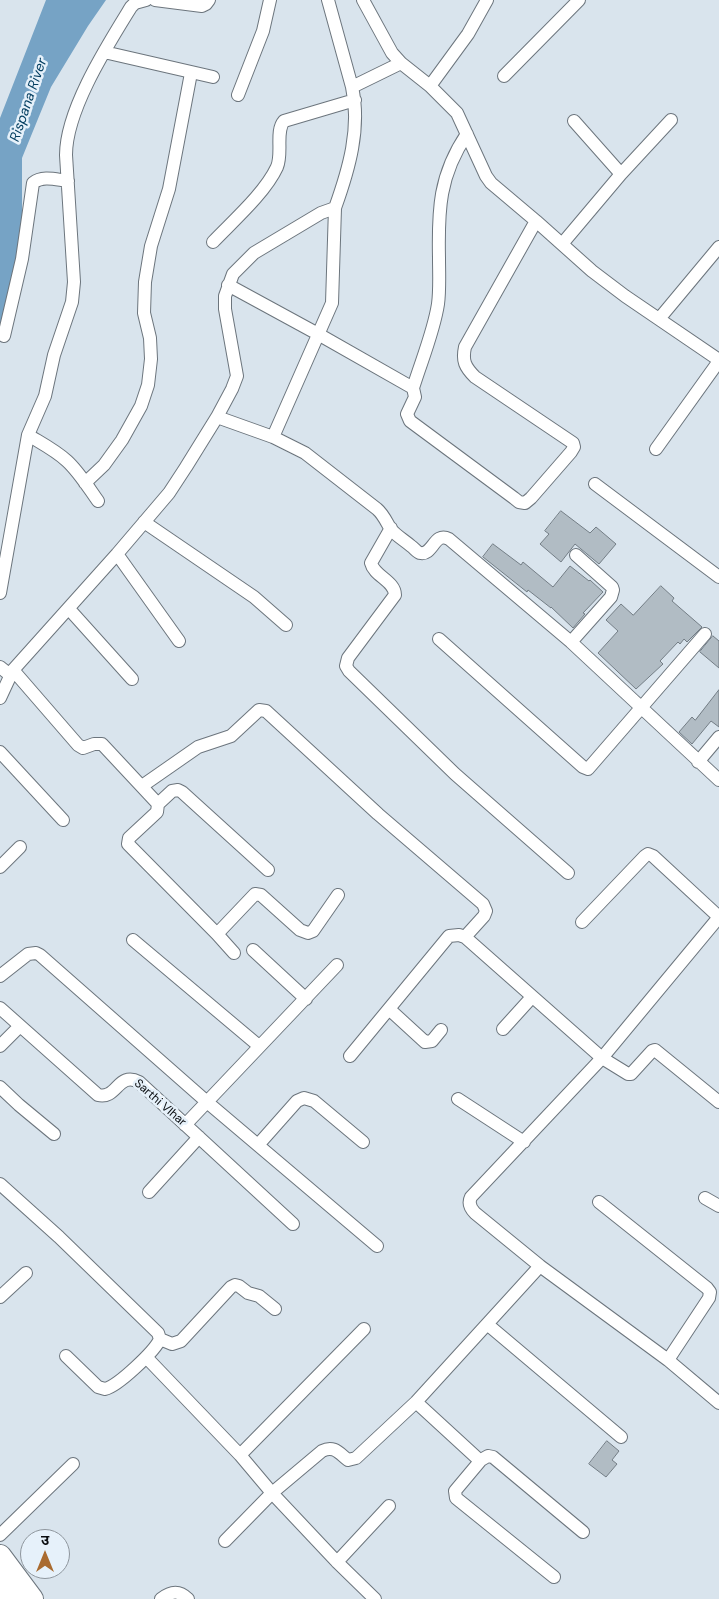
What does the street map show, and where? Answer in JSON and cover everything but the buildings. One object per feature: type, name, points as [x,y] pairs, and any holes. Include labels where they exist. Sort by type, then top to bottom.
[{"type":"highway","points":[[0,1556],[32,1599]]},
{"type":"highway","points":[[0,1584],[11,1599]]},
{"type":"street","points":[[0,593],[28,435],[44,396],[73,292],[66,145],[69,131],[85,89],[104,52],[131,7],[136,3],[146,0]]},
{"type":"street","points":[[155,0],[202,6],[209,0]]},
{"type":"street","points":[[238,95],[263,31],[270,0]]},
{"type":"street","points":[[273,437],[332,303],[335,208],[352,153],[355,100],[328,0]]},
{"type":"street","points":[[363,0],[386,43],[401,64],[430,86],[457,113],[491,183],[536,220],[592,271],[719,360],[656,449]]},
{"type":"street","points":[[430,86],[468,34],[487,0]]},
{"type":"street","points":[[504,76],[579,0]]},
{"type":"street","points":[[104,52],[213,77]]},
{"type":"street","points":[[352,87],[401,64]]},
{"type":"street","points":[[85,483],[104,465],[122,440],[141,406],[148,385],[151,371],[151,354],[150,338],[144,312],[145,282],[151,246],[169,189],[191,73]]},
{"type":"street","points":[[213,242],[259,193],[275,170],[280,158],[280,130],[281,124],[284,121],[355,100]]},
{"type":"street","points":[[562,244],[621,174],[671,120]]},
{"type":"street","points":[[574,121],[621,174]]},
{"type":"street","points":[[467,134],[457,148],[449,166],[441,196],[438,215],[438,304],[413,388],[415,397],[407,414],[410,421],[518,502],[525,502],[531,498],[572,452],[574,447],[572,443],[475,377],[467,369],[463,357],[465,347],[536,220]]},
{"type":"street","points":[[4,336],[22,259],[33,183],[44,178],[68,181]]},
{"type":"street","points":[[0,698],[8,671],[69,609],[179,479],[232,389],[236,376],[225,309],[225,296],[233,274],[254,253],[321,214],[335,208]]},
{"type":"street","points":[[658,319],[719,247]]},
{"type":"street","points":[[228,285],[413,388]]},
{"type":"street","points":[[217,416],[273,437],[315,460],[377,509],[385,517],[396,534],[421,553],[427,551],[441,537],[449,539],[572,642],[719,780]]},
{"type":"street","points":[[28,435],[67,460],[98,501]]},
{"type":"street","points":[[596,484],[719,576]]},
{"type":"street","points":[[144,522],[254,597],[286,625]]},
{"type":"street","points":[[391,528],[371,563],[374,570],[393,588],[395,595],[348,658],[346,666],[455,774],[568,873]]},
{"type":"street","points":[[117,554],[179,641]]},
{"type":"street","points":[[572,642],[611,597],[613,590],[576,555]]},
{"type":"street","points":[[69,609],[132,679]]},
{"type":"street","points":[[439,639],[586,769],[590,767],[705,634]]},
{"type":"street","points":[[8,671],[78,745],[83,748],[94,744],[102,744],[158,804]]},
{"type":"street","points":[[142,786],[198,747],[232,736],[259,710],[266,712],[378,814],[483,904],[486,911],[484,916],[465,937]]},
{"type":"street","points":[[698,762],[719,737]]},
{"type":"street","points":[[0,752],[63,820]]},
{"type":"street","points":[[234,953],[128,844],[129,838],[157,812],[158,804],[172,791],[178,790],[268,870]]},
{"type":"street","points":[[0,867],[20,847]]},
{"type":"street","points":[[582,922],[648,854],[653,856],[719,917],[602,1058],[471,1197],[470,1207],[540,1266],[668,1360],[719,1403]]},
{"type":"street","points":[[217,934],[252,895],[258,894],[300,930],[308,933],[313,931],[338,895]]},
{"type":"street","points":[[350,1056],[449,936],[459,935],[465,937],[602,1058],[631,1074],[655,1050],[719,1102]]},
{"type":"street","points":[[133,940],[259,1046]]},
{"type":"street","points":[[253,950],[306,999]]},
{"type":"street","points":[[0,976],[28,954],[36,953],[207,1102],[377,1246]]},
{"type":"street","points":[[185,1125],[337,965]]},
{"type":"street","points":[[503,1029],[532,997]]},
{"type":"street","name":"Sarthi VIhar","points":[[0,1008],[98,1095],[105,1096],[109,1094],[123,1081],[134,1079],[139,1082],[293,1224]]},
{"type":"street","points":[[389,1009],[425,1042],[432,1041],[441,1030]]},
{"type":"street","points":[[0,1046],[20,1026]]},
{"type":"street","points":[[0,1087],[54,1134]]},
{"type":"street","points":[[258,1145],[297,1101],[304,1098],[314,1101],[363,1142]]},
{"type":"street","points":[[458,1099],[524,1142]]},
{"type":"street","points":[[149,1192],[199,1137]]},
{"type":"street","points":[[0,1184],[59,1237],[158,1333],[160,1339],[155,1348],[146,1357],[114,1385],[105,1390],[98,1387],[66,1356]]},
{"type":"street","points":[[706,1198],[719,1206]]},
{"type":"street","points":[[599,1202],[710,1292],[709,1298],[668,1360]]},
{"type":"street","points":[[225,1541],[272,1494],[325,1450],[335,1449],[348,1460],[356,1458],[416,1402],[540,1266]]},
{"type":"street","points":[[0,1297],[26,1273]]},
{"type":"street","points":[[160,1339],[172,1344],[181,1341],[225,1292],[235,1285],[248,1293],[260,1296],[274,1309]]},
{"type":"street","points":[[487,1324],[621,1436]]},
{"type":"street","points":[[240,1455],[364,1329]]},
{"type":"street","points":[[146,1357],[240,1455],[272,1494],[336,1562],[375,1599]]},
{"type":"street","points":[[416,1402],[481,1460]]},
{"type":"street","points":[[554,1577],[456,1498],[456,1492],[481,1460],[488,1456],[493,1457],[583,1532]]},
{"type":"street","points":[[0,1535],[73,1464]]},
{"type":"street","points":[[336,1562],[389,1506]]},
{"type":"street","points":[[161,1599],[168,1593],[176,1592],[184,1594],[188,1599]]},
{"type":"water","name":"Rispana River","points":[[46,0],[106,0],[51,87],[22,158],[22,232],[0,329],[0,118]]}]
